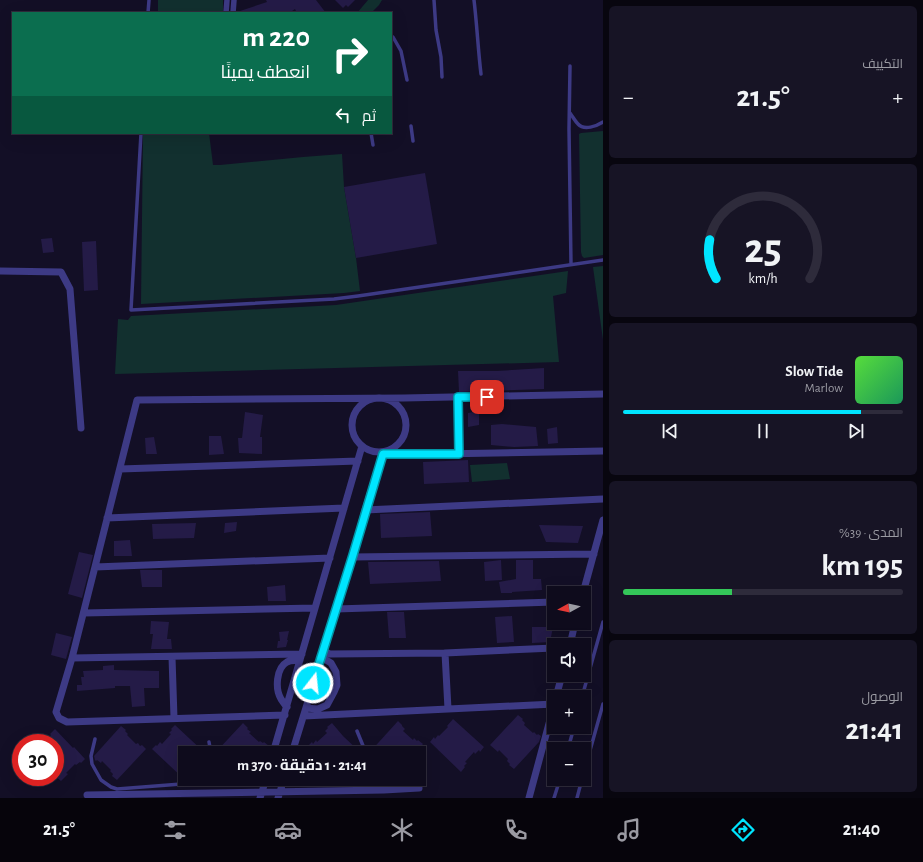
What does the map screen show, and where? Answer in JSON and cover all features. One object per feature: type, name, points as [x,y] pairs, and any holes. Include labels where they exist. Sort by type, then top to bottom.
[{"type":"street","points":[[226,12],[227,1],[235,0],[234,12]]},
{"type":"street","points":[[0,271],[61,272],[70,289],[81,428]]},
{"type":"street","points":[[285,715],[67,722],[59,718],[56,712],[84,613],[137,400],[382,399],[603,394]]},
{"type":"street","points":[[458,397],[459,454]]},
{"type":"street","points":[[383,453],[392,450],[403,437],[406,429],[406,420],[403,412],[398,406],[390,401],[374,399],[366,402],[359,408],[354,415],[352,423],[356,440],[362,446],[376,452],[383,453],[459,454],[603,452]]},
{"type":"street","points":[[275,746],[362,446]]},
{"type":"street","points":[[294,746],[383,453]]},
{"type":"street","points":[[120,469],[358,461]]},
{"type":"street","points":[[366,510],[603,499]]},
{"type":"street","points":[[107,518],[344,508]]},
{"type":"street","points":[[585,586],[603,520]]},
{"type":"street","points":[[352,557],[594,554]]},
{"type":"street","points":[[95,567],[330,558]]},
{"type":"street","points":[[336,609],[547,602]]},
{"type":"street","points":[[84,613],[315,608]]},
{"type":"street","points":[[322,654],[547,648]]},
{"type":"street","points":[[445,652],[448,709]]},
{"type":"street","points":[[306,708],[318,709],[327,705],[337,685],[336,672],[331,663],[322,654]]},
{"type":"street","points":[[172,657],[174,718]]},
{"type":"street","points":[[72,658],[301,657]]},
{"type":"street","points":[[287,707],[280,698],[278,675],[280,668],[287,662],[301,657]]},
{"type":"street","points":[[304,716],[547,704]]},
{"type":"street","points":[[529,798],[547,730]]},
{"type":"street","points":[[87,795],[146,790],[279,795],[419,788]]},
{"type":"lane","points":[[148,12],[149,0]]},
{"type":"lane","points":[[434,0],[442,77]]},
{"type":"lane","points":[[474,0],[481,74]]},
{"type":"lane","points":[[394,38],[401,51],[408,80]]},
{"type":"lane","points":[[570,66],[571,264]]},
{"type":"lane","points":[[570,112],[582,127],[590,127],[603,122]]},
{"type":"lane","points":[[411,126],[413,142]]},
{"type":"lane","points":[[141,134],[131,310],[358,296],[603,260]]},
{"type":"lane","points":[[371,134],[373,145]]},
{"type":"lane","points":[[584,690],[603,622]]},
{"type":"lane","points":[[591,747],[603,704]]},
{"type":"lane","points":[[357,731],[363,746]]},
{"type":"lane","points":[[95,739],[91,756],[92,764],[101,780],[111,787],[117,789],[146,790],[178,786]]},
{"type":"lane","points":[[209,742],[210,746]]},
{"type":"lane","points":[[384,790],[386,786]]},
{"type":"lane","points":[[554,798],[558,786]]},
{"type":"lane","points":[[577,798],[580,786]]},
{"type":"green space","points":[[158,0],[223,0],[223,12],[158,12]]},
{"type":"green space","points":[[368,0],[382,0],[372,12],[358,12]]},
{"type":"green space","points":[[603,131],[603,255],[584,258],[581,252],[579,134]]},
{"type":"green space","points":[[143,134],[209,134],[213,165],[342,154],[344,187],[360,291],[141,304]]},
{"type":"green space","points":[[603,266],[603,340],[593,267]]},
{"type":"green space","points":[[568,271],[566,293],[553,296],[559,362],[115,374],[118,319],[128,320],[131,316],[336,305]]},
{"type":"green space","points":[[507,463],[510,479],[472,482],[470,465]]},
{"type":"building","points":[[266,0],[316,0],[325,12],[296,12],[295,9],[290,12],[237,12],[267,2]]},
{"type":"building","points":[[335,0],[355,0],[348,7],[346,5],[343,8]]},
{"type":"building","points":[[425,173],[437,244],[356,258],[344,187]]},
{"type":"building","points":[[52,238],[54,252],[43,253],[41,239]]},
{"type":"building","points":[[96,241],[98,290],[84,291],[82,242]]},
{"type":"building","points":[[544,368],[544,389],[459,392],[458,371],[497,371]]},
{"type":"building","points":[[479,411],[479,425],[468,427],[468,413]]},
{"type":"building","points":[[245,412],[263,415],[260,437],[262,437],[262,454],[239,453],[238,438],[242,438]]},
{"type":"building","points":[[502,424],[536,427],[538,446],[514,447],[491,445],[491,425]]},
{"type":"building","points":[[557,427],[558,443],[548,444],[547,429]]},
{"type":"building","points":[[209,436],[221,436],[224,454],[209,455]]},
{"type":"building","points":[[154,437],[157,454],[146,454],[145,438]]},
{"type":"building","points":[[468,460],[469,482],[424,484],[423,462]]},
{"type":"building","points":[[430,512],[432,536],[381,538],[380,514]]},
{"type":"building","points":[[237,522],[236,531],[224,533],[225,523]]},
{"type":"building","points":[[196,523],[194,538],[153,539],[152,524]]},
{"type":"building","points":[[539,525],[583,526],[578,543],[546,542]]},
{"type":"building","points":[[130,540],[132,556],[114,556],[114,541]]},
{"type":"building","points":[[79,552],[93,555],[82,598],[68,594]]},
{"type":"building","points":[[501,560],[502,580],[485,581],[484,562]]},
{"type":"building","points":[[516,560],[533,560],[533,579],[541,579],[542,590],[501,593],[499,582],[516,579]]},
{"type":"building","points":[[439,561],[441,581],[370,584],[368,562]]},
{"type":"building","points":[[140,570],[162,570],[162,587],[142,587]]},
{"type":"building","points":[[285,585],[286,601],[268,601],[267,587]]},
{"type":"building","points":[[387,612],[404,612],[406,638],[389,638]]},
{"type":"building","points":[[512,616],[514,642],[497,643],[495,617]]},
{"type":"building","points":[[151,621],[169,622],[167,639],[171,639],[172,649],[151,649],[153,634],[150,634]]},
{"type":"building","points":[[532,627],[547,627],[547,630],[552,630],[551,638],[547,638],[547,642],[532,643]]},
{"type":"building","points":[[289,631],[286,647],[277,648],[278,641],[280,641],[279,632]]},
{"type":"building","points":[[56,633],[72,637],[66,659],[51,655]]},
{"type":"building","points":[[114,665],[114,670],[159,671],[159,688],[144,688],[145,706],[132,707],[130,686],[115,686],[115,688],[77,691],[77,685],[82,685],[81,677],[84,677],[83,671],[103,670],[103,666]]},
{"type":"building","points":[[518,715],[523,719],[522,720],[525,723],[524,725],[533,733],[534,732],[541,736],[539,742],[514,769],[509,765],[510,764],[507,761],[508,759],[499,750],[498,752],[490,745]]},
{"type":"building","points":[[453,719],[484,747],[480,752],[479,750],[475,754],[474,752],[465,762],[467,763],[461,772],[430,742],[434,737],[435,739],[448,727],[447,726]]},
{"type":"building","points":[[398,721],[405,729],[403,731],[413,740],[414,738],[423,744],[421,746],[375,746]]},
{"type":"building","points":[[243,723],[251,732],[249,733],[259,742],[264,742],[269,746],[222,746]]},
{"type":"building","points":[[332,723],[354,746],[308,746],[312,742],[313,744],[316,740],[317,742],[327,733],[325,731],[328,728],[327,727]]},
{"type":"building","points":[[175,725],[198,746],[178,746],[178,773],[152,749],[160,742],[162,744],[171,734],[169,733],[172,730],[171,729]]},
{"type":"building","points":[[121,726],[126,730],[127,735],[136,744],[138,743],[140,746],[142,745],[146,749],[117,780],[112,776],[113,774],[110,771],[111,770],[102,761],[101,763],[97,760],[96,761],[94,756]]},
{"type":"building","points":[[55,729],[60,734],[50,734]]},
{"type":"building","points":[[64,738],[85,759],[81,763],[75,764],[66,773],[68,774],[64,778]]},
{"type":"route","points":[[313,683],[383,454],[459,454],[458,397],[487,397]]}]
